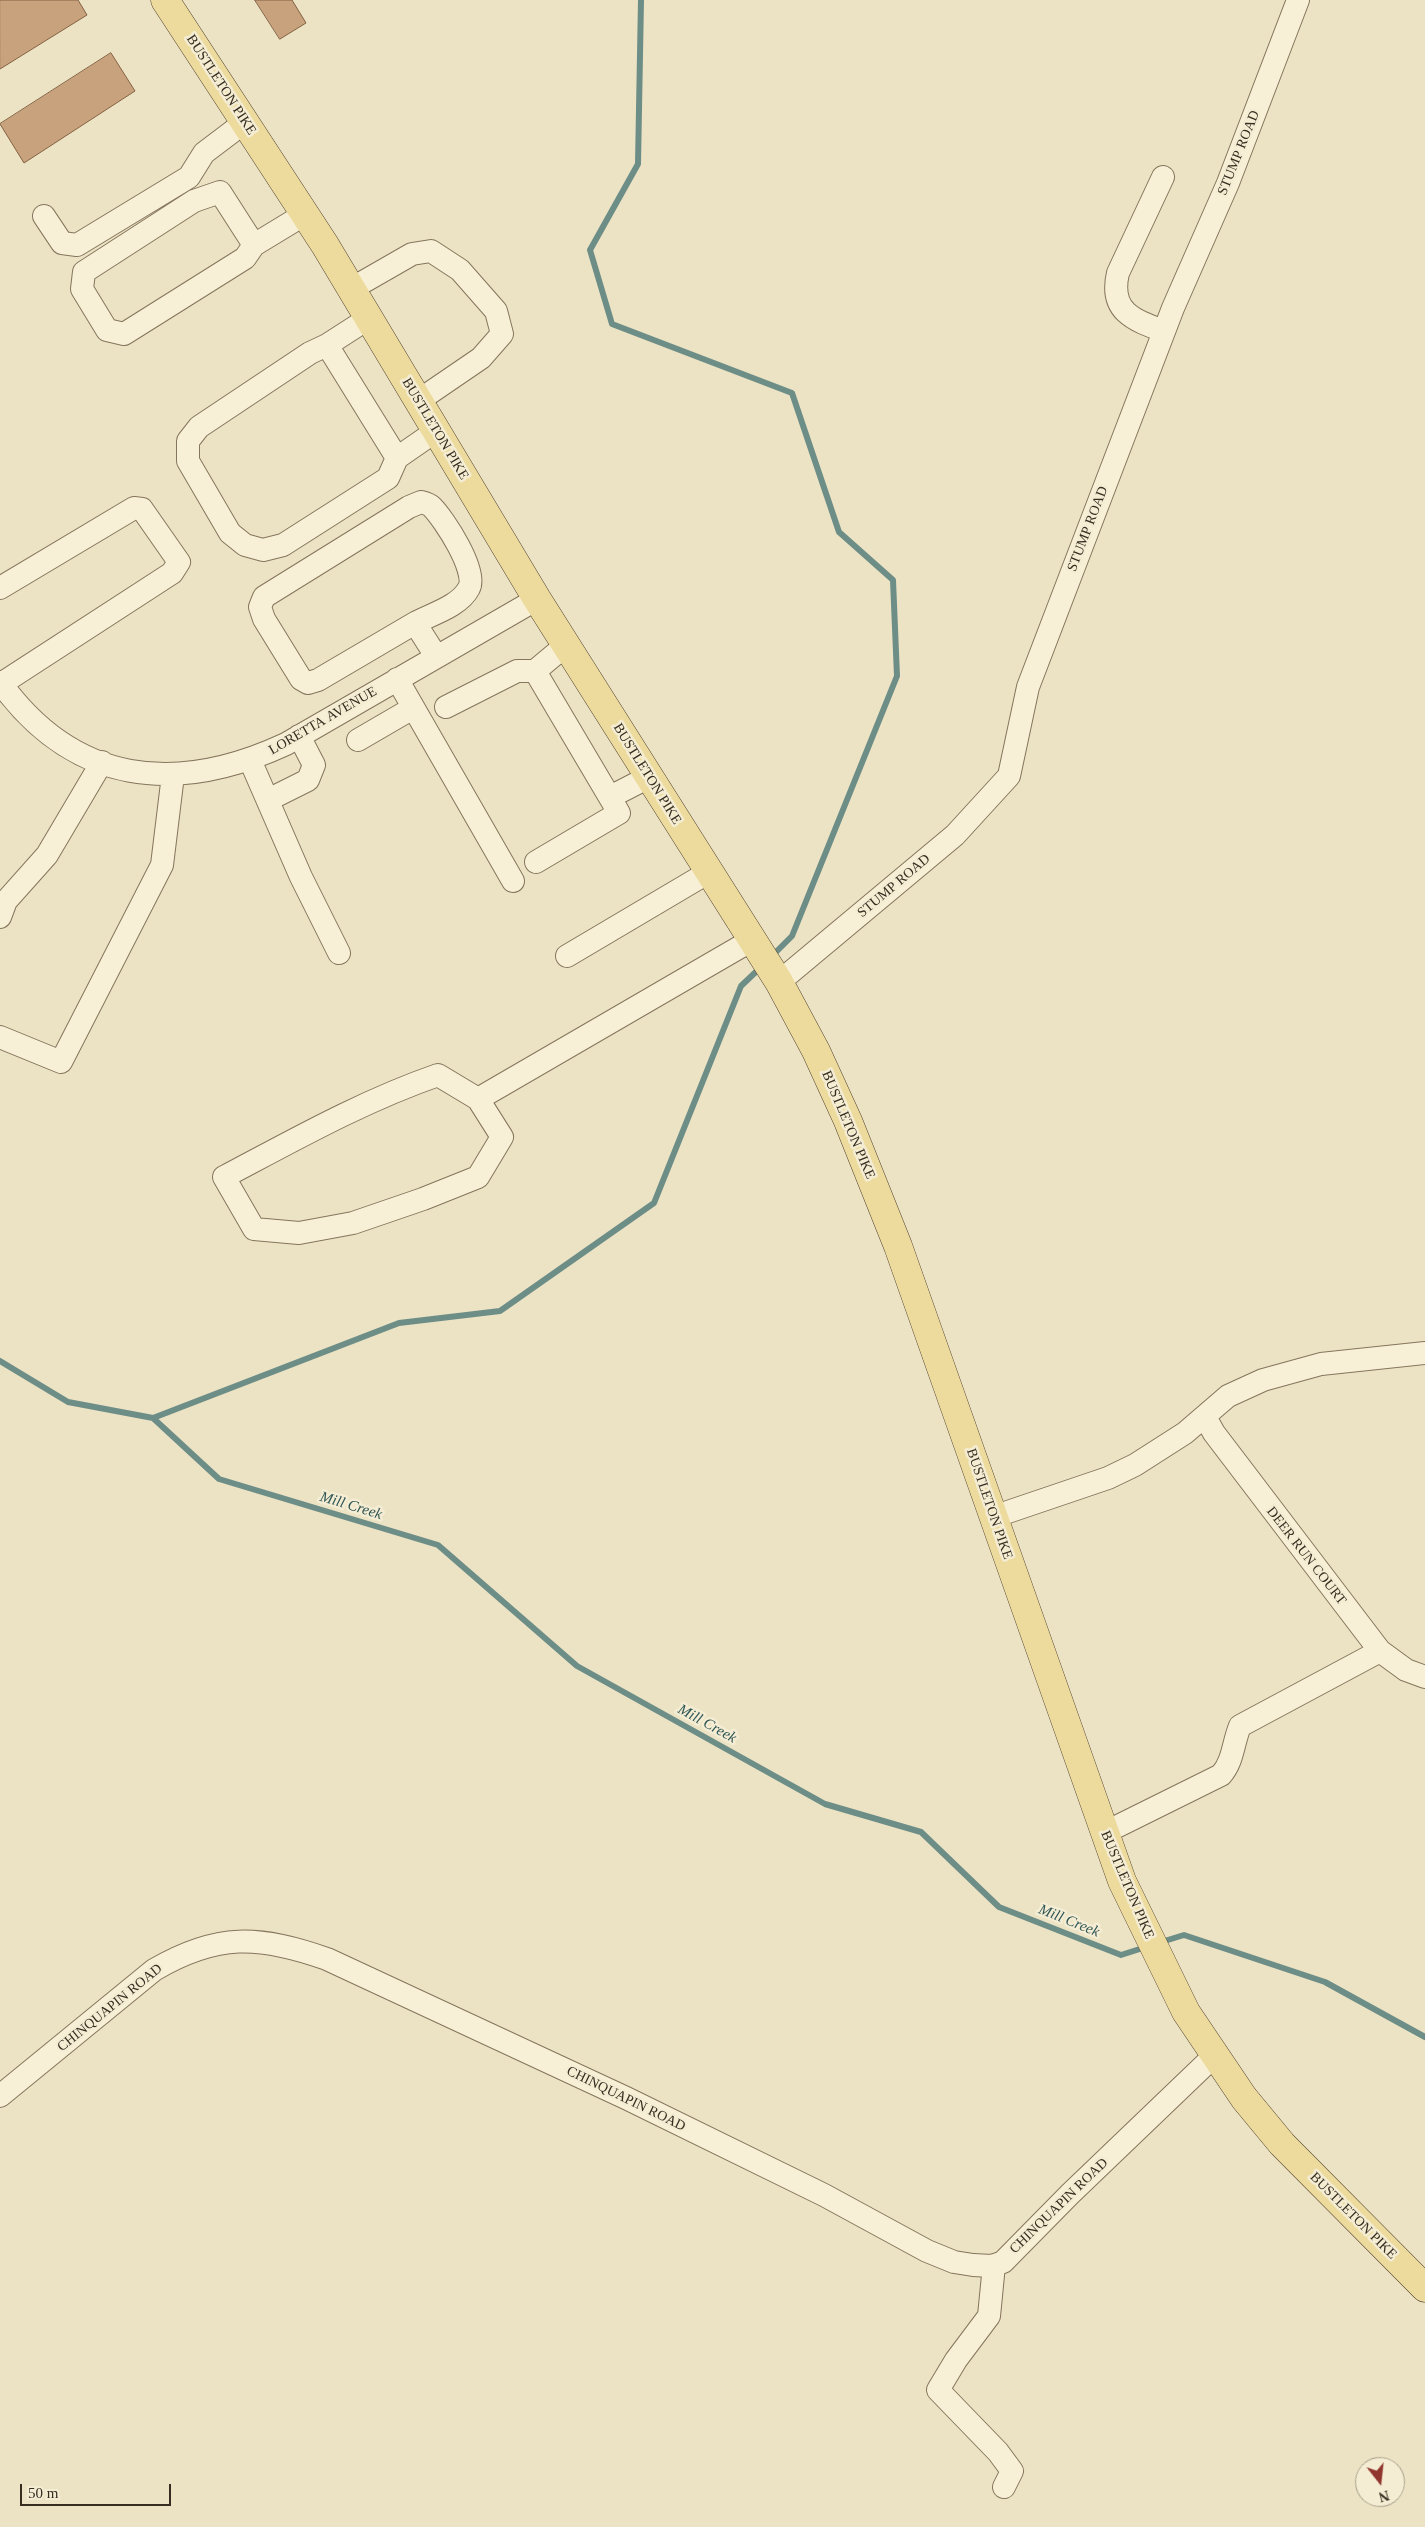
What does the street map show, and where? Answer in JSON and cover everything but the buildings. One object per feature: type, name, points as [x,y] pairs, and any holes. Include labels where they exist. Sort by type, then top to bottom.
[{"type":"main road","name":"BUSTLETON PIKE","points":[[166,0],[351,288],[537,599],[766,963],[816,1051],[852,1130],[898,1246],[1122,1881],[1186,2012],[1244,2098],[1282,2144],[1425,2288]]},
{"type":"street","name":"STUMP ROAD","points":[[478,1099],[766,963],[955,835],[1009,776],[1028,687],[1164,331],[1228,182],[1298,0]]},
{"type":"street","points":[[44,216],[62,244],[77,244],[189,177],[204,154],[246,122]]},
{"type":"street","points":[[1163,176],[1118,273],[1114,289],[1118,302],[1126,314],[1142,324],[1164,331]]},
{"type":"street","points":[[254,245],[220,192],[194,201],[84,272],[82,290],[107,330],[124,334],[245,258],[254,245],[305,214]]},
{"type":"street","points":[[351,288],[412,254],[431,251],[460,270],[496,311],[502,334],[481,358],[418,401]]},
{"type":"street","points":[[369,318],[327,345],[310,353],[198,427],[188,441],[188,462],[230,534],[245,545],[263,550],[283,545],[388,478],[397,458],[436,431]]},
{"type":"street","points":[[327,345],[397,458]]},
{"type":"street","points":[[421,502],[431,506],[463,552],[470,570],[470,586],[462,599],[415,623],[318,680],[308,683],[301,679],[264,619],[260,607],[264,597],[409,507],[421,502]]},
{"type":"street","points":[[0,588],[134,508],[142,509],[178,562],[172,573],[1,683]]},
{"type":"street","name":"LORETTA AVENUE","points":[[1,683],[18,708],[32,721],[57,740],[102,762],[143,774],[173,775],[222,769],[250,760],[299,736],[537,599]]},
{"type":"street","points":[[415,623],[436,656]]},
{"type":"street","points":[[446,707],[517,671],[535,671],[566,645]]},
{"type":"street","points":[[535,671],[619,813],[536,862]]},
{"type":"street","points":[[397,679],[513,881]]},
{"type":"street","points":[[358,740],[413,708]]},
{"type":"street","points":[[268,800],[308,780],[314,765],[299,736]]},
{"type":"street","points":[[250,760],[301,877],[339,953]]},
{"type":"street","points":[[0,917],[6,901],[46,855],[102,762]]},
{"type":"street","points":[[0,1037],[61,1062],[162,865],[173,775]]},
{"type":"street","points":[[610,797],[649,777]]},
{"type":"street","points":[[567,956],[709,872]]},
{"type":"street","points":[[438,1075],[478,1099],[502,1137],[478,1177],[423,1199],[353,1223],[299,1233],[254,1229],[224,1177],[377,1098],[438,1075]]},
{"type":"street","points":[[993,1517],[1108,1478],[1160,1450],[1204,1417],[1228,1396],[1281,1374],[1321,1364],[1425,1353]]},
{"type":"street","name":"DEER RUN COURT","points":[[1204,1417],[1284,1528],[1380,1651],[1406,1670],[1425,1677]]},
{"type":"street","points":[[1104,1833],[1221,1775],[1229,1767],[1233,1742],[1240,1726],[1380,1651]]},
{"type":"street","name":"CHINQUAPIN ROAD","points":[[0,2096],[154,1970],[181,1954],[211,1944],[242,1940],[265,1942],[297,1948],[327,1959],[608,2090],[824,2195],[928,2251],[954,2262],[994,2265],[1003,2262],[1214,2056]]},
{"type":"street","points":[[994,2265],[989,2316],[956,2360],[938,2390],[998,2452],[1012,2471],[1004,2487]]},
{"type":"waterway","points":[[641,0],[638,164],[590,250],[612,324],[792,393],[839,532],[893,580],[897,676],[792,936],[772,956]]},
{"type":"waterway","points":[[153,1418],[399,1323],[500,1311],[654,1203],[741,986],[761,967]]},
{"type":"waterway","name":"Mill Creek","points":[[0,1361],[68,1402],[153,1418],[219,1479],[438,1545],[577,1666],[825,1804],[921,1832],[999,1907],[1121,1955],[1146,1947]]},
{"type":"waterway","name":"Mill Creek","points":[[1158,1943],[1184,1935],[1325,1982],[1425,2037]]}]
